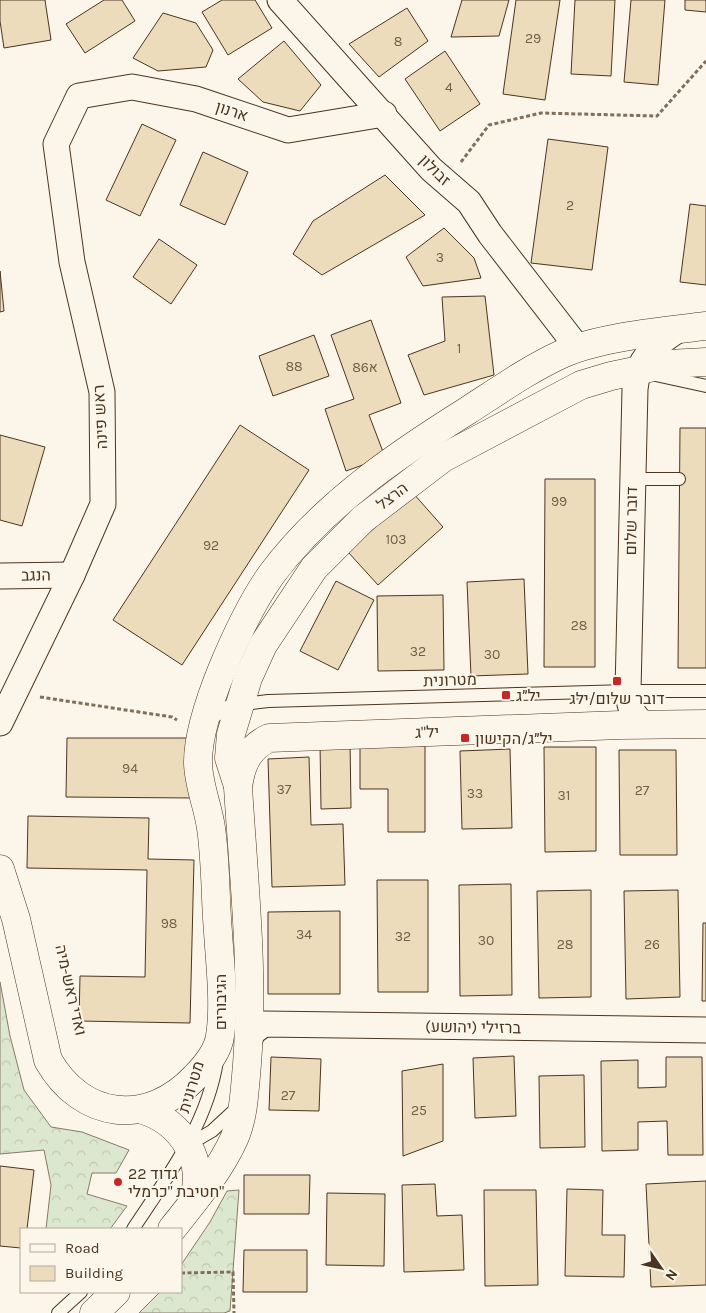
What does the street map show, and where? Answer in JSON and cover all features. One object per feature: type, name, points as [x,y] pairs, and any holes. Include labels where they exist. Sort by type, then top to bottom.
[{"type":"street","name":"זבולון","points":[[280,0],[432,169],[469,202],[490,234],[578,348]]},
{"type":"street","name":"ארנון","points":[[79,96],[132,87],[196,99],[288,130],[384,114]]},
{"type":"street","name":"ראש פינה","points":[[0,724],[72,575],[103,504],[102,392],[72,262],[56,144],[79,96]]},
{"type":"street","name":"הרצל","points":[[203,732],[214,688],[233,643],[270,578],[293,548],[342,499],[430,434],[549,361],[578,348],[706,326]]},
{"type":"street","points":[[637,370],[650,352],[678,330]]},
{"type":"street","name":"הרצל","points":[[238,787],[229,758],[231,734],[248,678],[263,645],[285,609],[314,568],[362,519],[443,458],[581,385],[668,364],[706,362]]},
{"type":"street","name":"דובר שלום","points":[[637,370],[632,479],[628,691],[629,704],[633,715],[643,724]]},
{"type":"street","name":"הנגב","points":[[0,576],[72,575]]},
{"type":"street","name":"יל\"ג","points":[[238,787],[245,759],[261,742],[269,738],[643,724],[706,724]]},
{"type":"street","name":"הגיבורים","points":[[0,869],[16,919],[48,1060],[54,1072],[74,1094],[89,1103],[112,1109],[144,1110],[176,1095],[191,1082],[212,1056],[220,1038],[221,978],[211,827],[198,762],[203,732]]},
{"type":"street","name":"הגיבורים","points":[[173,1228],[223,1160],[235,1138],[243,1101],[249,1041],[247,930],[238,787]]},
{"type":"street","name":"ברזילי (יהושע)","points":[[249,1041],[253,1032],[264,1024],[706,1030]]},
{"type":"street","points":[[144,1110],[155,1113],[173,1126],[188,1145],[197,1167],[197,1178],[190,1206]]},
{"type":"street","points":[[94,1313],[115,1293]]},
{"type":"lane","points":[[637,370],[706,386]]},
{"type":"lane","points":[[632,479],[679,479]]},
{"type":"lane","name":"מטרונית","points":[[203,732],[216,715],[229,706],[240,704],[628,691],[706,691]]},
{"type":"lane","name":"מטרונית","points":[[134,1228],[188,1145],[209,1096],[220,1038]]},
{"type":"lane","name":"מטרונית","points":[[188,1145],[212,1131],[243,1101]]},
{"type":"lane","points":[[58,1313],[80,1293]]},
{"type":"path","points":[[446,182],[489,125],[541,113],[657,116],[706,61]]},
{"type":"path","points":[[15,694],[172,717],[203,732]]},
{"type":"path","points":[[182,1273],[233,1272],[234,1313]]},
{"type":"green space","points":[[0,982],[10,1036],[24,1090],[51,1127],[82,1132],[129,1150],[116,1173],[92,1173],[87,1194],[127,1206],[111,1228],[46,1228],[51,1185],[44,1150],[0,1154]]},
{"type":"green space","points":[[239,1190],[230,1311],[224,1313],[139,1313],[159,1293],[182,1293],[182,1264],[210,1222],[227,1191]]},
{"type":"building","points":[[0,0],[45,0],[51,40],[4,48],[0,21]]},
{"type":"building","points":[[104,0],[122,0],[135,21],[85,53],[66,24]]},
{"type":"building","points":[[222,0],[255,0],[272,28],[228,55],[202,12]]},
{"type":"building","points":[[462,0],[509,0],[499,36],[451,37]]},
{"type":"building","points":[[516,0],[560,0],[545,100],[503,94]]},
{"type":"building","points":[[575,0],[615,0],[611,76],[571,74]]},
{"type":"building","points":[[631,0],[665,0],[658,85],[624,82]]},
{"type":"building","points":[[685,0],[706,0],[706,12],[685,10]]},
{"type":"building","points":[[407,8],[428,41],[379,77],[349,44]]},
{"type":"building","points":[[163,13],[196,23],[213,50],[206,67],[158,71],[133,58]]},
{"type":"building","points":[[284,41],[321,85],[300,111],[263,102],[238,79]]},
{"type":"building","points":[[445,51],[480,104],[440,131],[405,79]]},
{"type":"building","points":[[142,124],[176,140],[140,216],[106,200]]},
{"type":"building","points":[[548,139],[608,147],[592,270],[531,263]]},
{"type":"building","points":[[203,152],[248,172],[225,225],[180,205]]},
{"type":"building","points":[[385,175],[425,215],[322,275],[293,254],[313,221]]},
{"type":"building","points":[[690,204],[706,206],[706,285],[680,282]]},
{"type":"building","points":[[444,228],[474,258],[481,278],[423,286],[406,257]]},
{"type":"building","points":[[159,239],[197,265],[171,304],[133,277]]},
{"type":"building","points":[[0,271],[4,311],[0,312]]},
{"type":"building","points":[[485,296],[494,375],[424,395],[408,355],[445,341],[442,297]]},
{"type":"building","points":[[371,320],[401,403],[369,415],[385,457],[346,471],[325,409],[354,399],[331,335]]},
{"type":"building","points":[[314,335],[329,376],[273,396],[259,356]]},
{"type":"building","points":[[240,425],[309,470],[182,665],[113,620]]},
{"type":"building","points":[[680,428],[706,428],[706,668],[678,668]]},
{"type":"building","points":[[0,435],[45,447],[22,526],[0,520]]},
{"type":"building","points":[[545,479],[595,479],[595,667],[544,667]]},
{"type":"building","points":[[413,493],[443,527],[378,585],[348,552]]},
{"type":"building","points":[[524,579],[528,674],[471,676],[467,582]]},
{"type":"building","points":[[336,581],[374,600],[338,670],[300,651]]},
{"type":"building","points":[[443,595],[444,670],[378,671],[377,596]]},
{"type":"building","points":[[67,738],[193,738],[193,798],[66,797]]},
{"type":"building","points":[[350,741],[351,808],[321,809],[320,742]]},
{"type":"building","points":[[360,746],[425,746],[425,832],[388,832],[388,789],[360,789]]},
{"type":"building","points":[[544,747],[596,747],[596,851],[545,852]]},
{"type":"building","points":[[510,749],[512,828],[462,829],[460,751]]},
{"type":"building","points":[[619,750],[676,750],[677,855],[620,855]]},
{"type":"building","points":[[309,757],[311,825],[343,824],[345,885],[272,887],[268,759]]},
{"type":"building","points":[[28,816],[149,818],[148,859],[194,860],[190,1023],[79,1021],[80,976],[145,977],[147,870],[27,868]]},
{"type":"building","points":[[377,880],[428,880],[428,992],[378,992]]},
{"type":"building","points":[[511,884],[512,995],[460,996],[459,885]]},
{"type":"building","points":[[591,890],[591,997],[539,998],[537,891]]},
{"type":"building","points":[[678,890],[680,997],[626,999],[624,891]]},
{"type":"building","points":[[340,911],[340,994],[268,994],[268,912]]},
{"type":"building","points":[[703,923],[706,923],[706,1001],[702,1001]]},
{"type":"building","points":[[514,1056],[516,1116],[475,1118],[473,1058]]},
{"type":"building","points":[[271,1057],[321,1059],[319,1111],[269,1110]]},
{"type":"building","points":[[666,1057],[702,1057],[703,1155],[668,1155],[667,1121],[638,1122],[638,1150],[602,1151],[601,1061],[638,1060],[638,1088],[666,1087]]},
{"type":"building","points":[[443,1064],[443,1141],[403,1156],[402,1071]]},
{"type":"building","points":[[584,1075],[585,1147],[540,1148],[539,1076]]},
{"type":"building","points":[[0,1166],[34,1170],[27,1228],[20,1228],[20,1248],[0,1246]]},
{"type":"building","points":[[244,1175],[310,1175],[309,1214],[244,1214]]},
{"type":"building","points":[[706,1181],[706,1285],[651,1287],[646,1184]]},
{"type":"building","points":[[435,1184],[437,1216],[462,1215],[464,1270],[404,1272],[402,1185]]},
{"type":"building","points":[[567,1189],[603,1190],[602,1235],[625,1235],[624,1277],[565,1276]]},
{"type":"building","points":[[484,1190],[536,1190],[538,1285],[485,1286]]},
{"type":"building","points":[[327,1193],[385,1194],[384,1266],[326,1265]]},
{"type":"building","points":[[244,1250],[307,1250],[307,1292],[243,1292]]},
{"type":"place","name":"דובר שלום/ילג","points":[[617,681]]},
{"type":"place","name":"יל״ג","points":[[506,695]]},
{"type":"place","name":"יל״ג/הקישון","points":[[465,738]]},
{"type":"place","name":"גדוד 22 חטיבת \"כרמלי\"","points":[[118,1182]]}]
